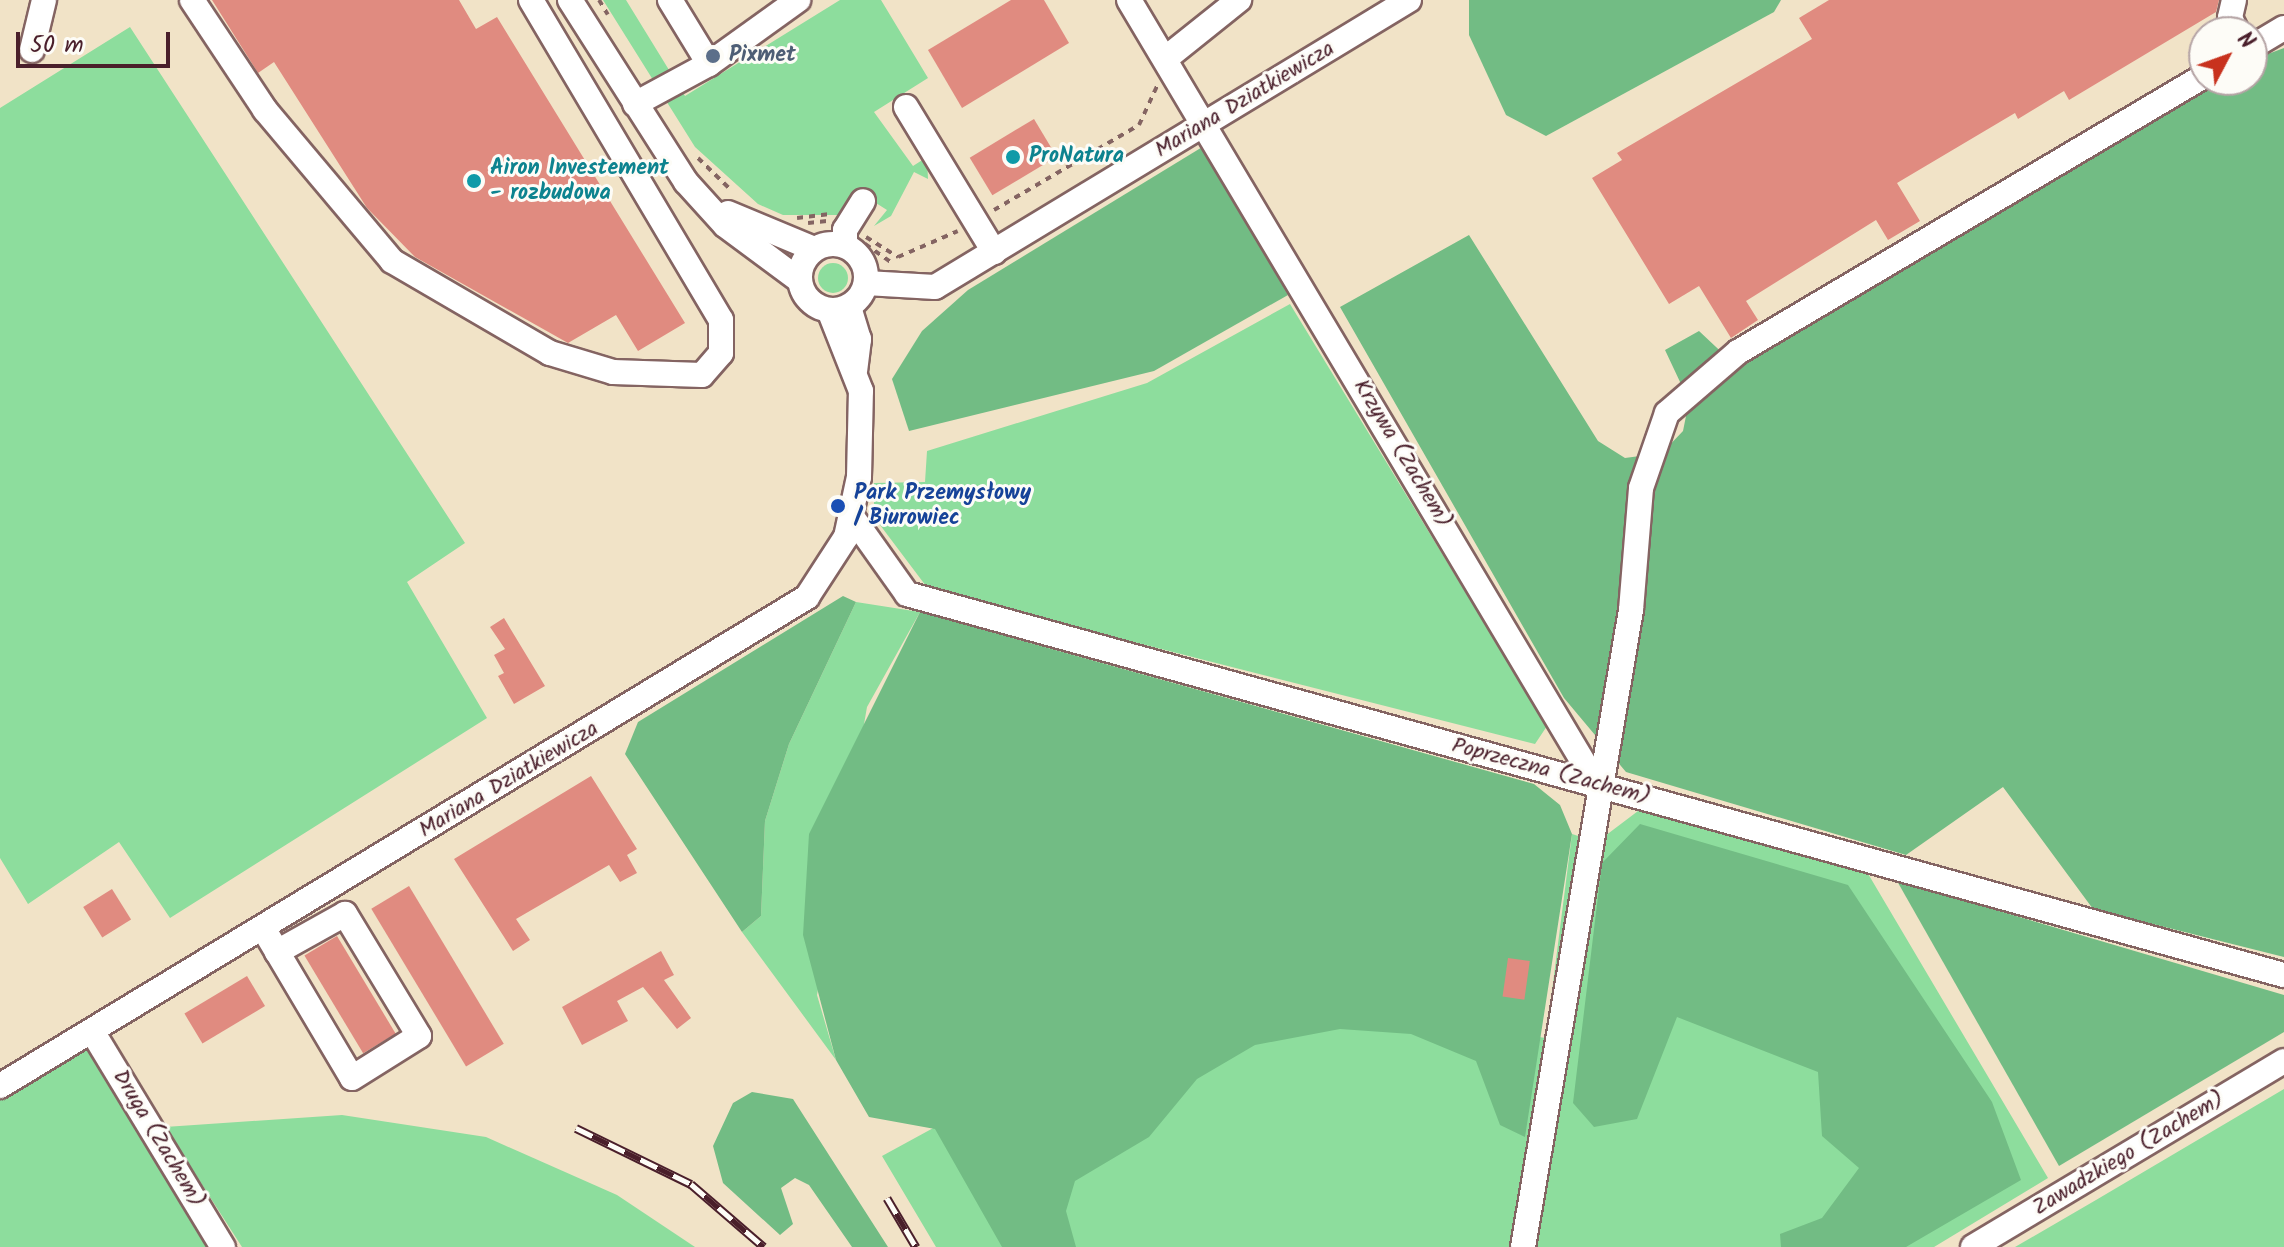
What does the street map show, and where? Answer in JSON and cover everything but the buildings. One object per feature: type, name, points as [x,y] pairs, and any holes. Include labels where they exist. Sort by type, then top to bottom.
[{"type":"street","points":[[32,50],[44,0]]},
{"type":"street","points":[[192,0],[265,110],[392,261],[550,353],[613,372],[702,375],[721,353],[721,320],[531,0]]},
{"type":"street","points":[[570,0],[635,104],[704,201],[799,280],[808,300],[839,308],[866,283],[862,262],[846,234]]},
{"type":"street","points":[[670,0],[709,64]]},
{"type":"street","points":[[635,104],[709,64],[798,0]]},
{"type":"street","name":"Krzywa (Zachem)","points":[[1129,0],[1597,785]]},
{"type":"street","points":[[1169,67],[1239,0]]},
{"type":"street","name":"Mariana Dziatkiewicza","points":[[866,283],[935,287],[1409,0]]},
{"type":"street","points":[[1523,1247],[1597,785],[1631,610],[1641,488],[1677,398],[1738,352],[2188,85]]},
{"type":"street","points":[[906,107],[994,252]]},
{"type":"street","points":[[704,201],[814,249]]},
{"type":"street","points":[[799,280],[814,249],[846,234],[863,201]]},
{"type":"street","name":"Mariana Dziatkiewicza","points":[[0,1086],[797,607],[826,575],[853,518],[864,410],[855,370],[859,339],[839,308]]},
{"type":"street","name":"Poprzeczna (Zachem)","points":[[853,518],[907,594],[2284,975]]},
{"type":"street","points":[[263,928],[277,952],[352,1078],[419,1036],[345,914],[277,952]]},
{"type":"street","name":"Druga (Zachem)","points":[[92,1031],[223,1247]]},
{"type":"street","name":"Zawadzkiego (Zachem)","points":[[1973,1247],[2284,1061]]},
{"type":"path","points":[[590,0],[606,25]]},
{"type":"path","points":[[599,0],[617,29]]},
{"type":"path","points":[[782,218],[827,214],[846,234],[898,257],[975,221],[1139,125],[1169,67]]},
{"type":"path","points":[[739,204],[688,149],[742,198]]},
{"type":"path","points":[[791,225],[827,221],[907,266]]},
{"type":"green space","points":[[603,0],[626,0],[685,96],[840,0],[881,0],[928,78],[874,112],[913,166],[927,157],[928,179],[914,172],[891,216],[874,226],[887,210],[857,191],[841,215],[783,215],[758,204],[695,147]]},
{"type":"green space","points":[[1469,0],[1781,0],[1774,12],[1546,136],[1506,115],[1469,35]]},
{"type":"green space","points":[[130,27],[465,543],[407,582],[487,718],[170,918],[119,842],[28,904],[0,858],[0,108]]},
{"type":"green space","points":[[2284,48],[2284,957],[2093,909],[2003,787],[1906,855],[1626,772],[1564,698],[1340,307],[1469,235],[1598,441],[1625,458],[1662,453],[1683,431],[1689,401],[1665,350],[1699,331],[1732,362],[2189,96],[2268,96],[2268,54]]},
{"type":"green space","points":[[1204,146],[1288,295],[1154,371],[909,431],[892,379],[922,331],[968,290]]},
{"type":"green space","points":[[833,263],[839,264],[847,272],[847,284],[839,292],[833,293],[827,292],[819,284],[818,278],[819,272],[827,264]]},
{"type":"green space","points":[[1290,304],[1547,726],[1535,744],[929,590],[874,517],[874,483],[925,482],[927,451],[1147,383]]},
{"type":"green space","points":[[843,596],[856,602],[789,744],[765,821],[761,916],[742,932],[625,754],[638,722]]},
{"type":"green space","points":[[856,602],[920,612],[867,707],[817,995],[836,1060],[742,932],[761,916],[765,821],[789,744]]},
{"type":"green space","points":[[920,612],[1534,784],[1560,805],[1572,834],[1525,1137],[1500,1125],[1476,1061],[1411,1034],[1340,1029],[1255,1045],[1197,1079],[1149,1137],[1075,1181],[1066,1211],[1076,1247],[1002,1247],[935,1129],[869,1117],[836,1060],[803,935],[809,834]]},
{"type":"green space","points":[[1642,808],[1867,872],[2048,1178],[1934,1247],[936,1247],[882,1156],[1188,989],[1546,1038],[1572,834],[1597,842]]},
{"type":"green space","points":[[1640,824],[1848,885],[1992,1102],[2021,1180],[1906,1247],[1781,1247],[1780,1234],[1822,1218],[1859,1168],[1822,1136],[1818,1072],[1677,1017],[1637,1119],[1594,1127],[1573,1103],[1602,863]]},
{"type":"green space","points":[[1897,881],[2284,995],[2284,1032],[2059,1166]]},
{"type":"green space","points":[[90,1043],[212,1247],[0,1247],[0,1097]]},
{"type":"green space","points":[[2284,1089],[2284,1247],[2015,1247],[2096,1200]]},
{"type":"green space","points":[[752,1092],[793,1099],[888,1247],[852,1247],[809,1185],[795,1178],[781,1188],[793,1224],[780,1235],[723,1183],[713,1146],[733,1103]]},
{"type":"green space","points":[[342,1115],[486,1137],[617,1195],[695,1247],[242,1247],[165,1127]]},
{"type":"railway","points":[[576,1128],[691,1184],[764,1247]]},
{"type":"railway","points":[[887,1198],[916,1247]]},
{"type":"place","name":"Pixmet","points":[[713,56]]},
{"type":"place","name":"ProNatura","points":[[1013,157]]},
{"type":"place","name":"Airon Investement - rozbudowa","points":[[474,181]]},
{"type":"place","name":"Park Przemysłowy / Biurowiec","points":[[838,506]]}]
